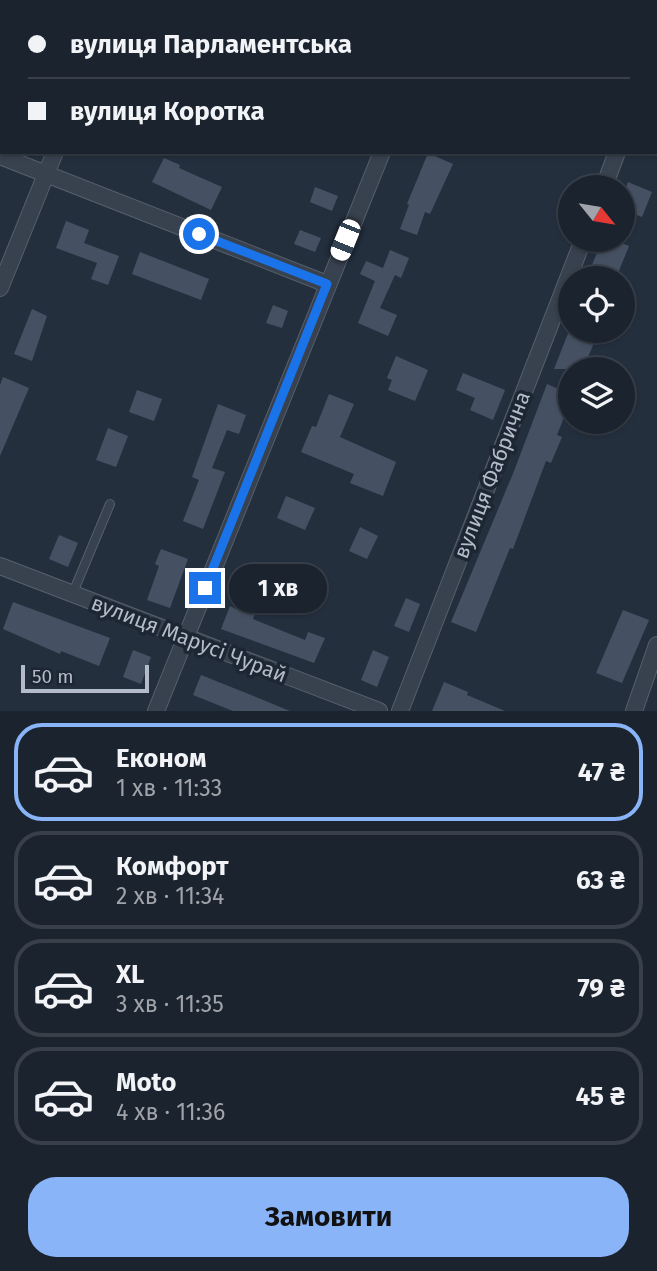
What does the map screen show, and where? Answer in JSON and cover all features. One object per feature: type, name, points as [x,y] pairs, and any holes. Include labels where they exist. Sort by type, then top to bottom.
[{"type":"street","points":[[0,288],[54,154]]},
{"type":"street","points":[[156,711],[381,154]]},
{"type":"street","points":[[608,175],[616,154]]},
{"type":"street","points":[[0,156],[327,284]]},
{"type":"street","name":"вулиця Фабрична","points":[[400,711],[578,252]]},
{"type":"street","name":"вулиця Марусі Чурай","points":[[0,566],[379,711]]},
{"type":"street","points":[[634,711],[657,645]]},
{"type":"lane","points":[[72,595],[110,504]]},
{"type":"building","points":[[428,154],[453,164],[430,214],[425,212],[417,235],[400,229],[409,205],[407,204]]},
{"type":"building","points":[[164,158],[180,165],[179,168],[222,187],[211,210],[152,182]]},
{"type":"building","points":[[635,185],[652,192],[642,217],[635,214]]},
{"type":"building","points":[[315,187],[338,196],[332,211],[310,202]]},
{"type":"building","points":[[66,221],[89,230],[84,243],[119,256],[108,285],[91,279],[97,263],[56,248]]},
{"type":"building","points":[[300,230],[321,238],[315,252],[294,244]]},
{"type":"building","points":[[390,250],[409,258],[401,278],[395,275],[380,308],[397,315],[388,336],[358,323],[375,281],[360,274],[366,261],[383,268]]},
{"type":"building","points":[[140,252],[209,279],[201,300],[132,274]]},
{"type":"building","points":[[597,252],[627,252],[621,266],[592,266]]},
{"type":"building","points":[[273,305],[288,311],[282,328],[266,323]]},
{"type":"building","points":[[32,309],[47,316],[32,361],[14,354]]},
{"type":"building","points":[[564,343],[594,343],[588,357],[559,357]]},
{"type":"building","points":[[396,356],[428,370],[415,401],[388,390],[392,380],[387,378]]},
{"type":"building","points":[[463,373],[505,390],[493,420],[470,410],[475,398],[456,390]]},
{"type":"building","points":[[3,377],[29,388],[0,456],[0,385]]},
{"type":"building","points":[[547,384],[558,389],[557,435],[562,437],[551,463],[546,461],[513,549],[510,548],[476,632],[451,622]]},
{"type":"building","points":[[137,390],[162,399],[154,421],[129,412]]},
{"type":"building","points":[[329,394],[354,404],[340,437],[396,462],[383,496],[350,483],[354,474],[301,452],[312,426],[316,427]]},
{"type":"building","points":[[218,404],[246,415],[239,434],[227,430],[212,468],[225,472],[203,529],[183,521],[199,480],[192,477]]},
{"type":"building","points":[[108,428],[128,436],[116,467],[96,460]]},
{"type":"building","points":[[286,496],[315,508],[305,530],[277,518]]},
{"type":"building","points":[[360,527],[378,536],[367,559],[349,551]]},
{"type":"building","points":[[59,535],[78,543],[68,567],[49,559]]},
{"type":"building","points":[[161,549],[188,559],[170,608],[147,600],[159,566],[155,564]]},
{"type":"building","points":[[245,586],[262,593],[253,619],[305,640],[308,632],[325,638],[314,663],[221,629],[230,606],[236,609]]},
{"type":"building","points":[[406,598],[420,604],[409,632],[394,626]]},
{"type":"building","points":[[13,602],[110,638],[99,666],[61,651],[60,654],[3,629]]},
{"type":"building","points":[[623,610],[649,620],[622,683],[596,673]]},
{"type":"building","points":[[133,650],[151,657],[141,684],[123,677]]},
{"type":"building","points":[[373,650],[389,657],[377,687],[361,680]]},
{"type":"building","points":[[201,675],[290,711],[233,711],[193,695]]},
{"type":"building","points":[[444,682],[468,692],[467,695],[505,711],[432,711]]},
{"type":"route","points":[[199,234],[327,284],[205,588]]}]
